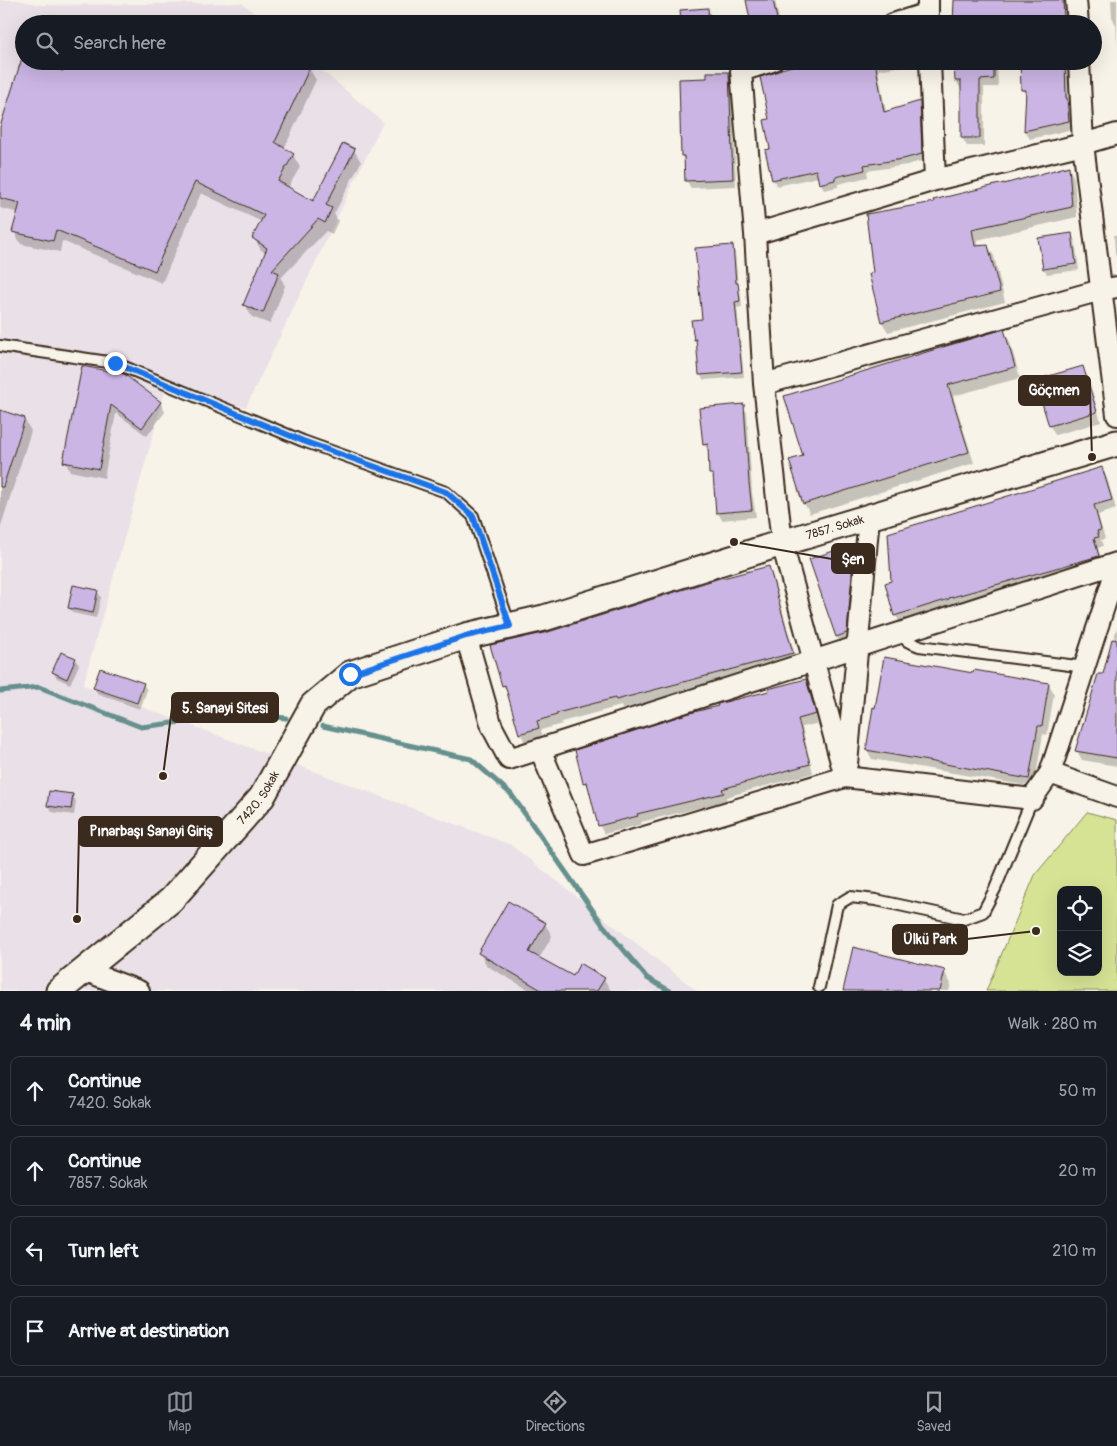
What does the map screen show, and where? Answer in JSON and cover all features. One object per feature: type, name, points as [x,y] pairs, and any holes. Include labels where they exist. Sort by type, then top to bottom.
[{"type":"street","points":[[1076,0],[1077,15]]},
{"type":"street","points":[[744,70],[741,71],[755,234],[764,384],[782,543],[845,777]]},
{"type":"street","points":[[930,70],[935,180]]},
{"type":"street","points":[[1080,70],[1084,144],[1109,289],[1117,415]]},
{"type":"street","points":[[755,234],[935,180],[1084,144],[1117,134]]},
{"type":"street","points":[[764,384],[1109,289]]},
{"type":"street","name":"7857. Sokak","points":[[466,636],[544,618],[782,543],[1117,443]]},
{"type":"street","points":[[845,777],[869,517]]},
{"type":"street","points":[[466,636],[492,727],[509,759],[813,662],[901,631],[1117,563]]},
{"type":"street","points":[[540,749],[584,855],[845,777],[1032,799],[1050,773],[1117,567]]},
{"type":"street","name":"7420. Sokak","points":[[58,991],[171,900],[262,797],[313,705],[350,674],[466,636]]},
{"type":"street","points":[[1050,773],[1117,797]]},
{"type":"street","points":[[83,970],[139,991]]},
{"type":"lane","points":[[0,346],[115,363],[303,441],[446,492],[473,516],[510,626]]},
{"type":"lane","points":[[901,631],[907,641],[919,646],[1084,667]]},
{"type":"lane","points":[[819,987],[837,905],[850,898],[876,900],[964,919],[983,912],[1032,799]]},
{"type":"shaded area","points":[[0,0],[18,0],[42,5],[242,3],[256,15],[15,15],[15,70],[322,70],[383,122],[246,407],[165,392],[83,685],[511,845],[697,991],[0,991]]},
{"type":"green space","points":[[1087,812],[1117,820],[1117,991],[986,991],[1035,875]]},
{"type":"building","points":[[746,0],[773,0],[776,15],[749,15]]},
{"type":"building","points":[[954,0],[1063,0],[1064,15],[953,15]]},
{"type":"building","points":[[708,8],[708,15],[680,15],[680,10]]},
{"type":"building","points":[[18,70],[309,70],[275,142],[294,154],[278,181],[313,201],[343,143],[355,149],[326,205],[332,208],[325,223],[318,219],[272,270],[279,273],[263,313],[243,305],[267,248],[252,238],[264,215],[195,182],[155,271],[56,230],[53,241],[12,232],[20,203],[0,198],[0,127]]},
{"type":"building","points":[[779,70],[877,70],[884,112],[920,101],[922,154],[864,165],[865,170],[835,177],[835,180],[819,184],[816,170],[772,180],[765,150],[770,149],[764,120],[769,119],[760,77]]},
{"type":"building","points":[[954,70],[994,70],[994,79],[980,80],[980,138],[961,138],[961,81],[955,81]]},
{"type":"building","points":[[1020,70],[1065,70],[1069,121],[1024,131],[1026,90],[1021,90]]},
{"type":"building","points":[[707,72],[729,72],[733,179],[685,181],[684,156],[681,156],[679,79],[707,78]]},
{"type":"building","points":[[1069,166],[1072,207],[972,229],[975,246],[988,245],[1000,292],[881,322],[869,274],[873,273],[866,214],[934,202],[933,200],[1004,184]]},
{"type":"building","points":[[1072,233],[1076,264],[1043,269],[1038,238]]},
{"type":"building","points":[[733,245],[736,283],[738,283],[740,301],[735,302],[742,372],[699,375],[696,339],[694,340],[691,320],[702,319],[695,248]]},
{"type":"building","points":[[1004,329],[1015,367],[948,385],[969,452],[803,504],[789,460],[803,456],[784,396]]},
{"type":"building","points":[[82,366],[124,374],[161,402],[142,428],[111,405],[99,469],[63,462]]},
{"type":"building","points":[[1083,366],[1097,412],[1049,426],[1035,380]]},
{"type":"building","points":[[744,404],[752,510],[716,513],[713,474],[709,474],[708,444],[703,445],[699,408]]},
{"type":"building","points":[[0,410],[25,418],[3,487],[0,487]]},
{"type":"building","points":[[1102,467],[1112,500],[1094,505],[1101,530],[1097,531],[1099,537],[1094,538],[1099,556],[949,598],[894,616],[885,583],[891,581],[888,533]]},
{"type":"building","points":[[852,545],[852,575],[847,633],[836,637],[809,559]]},
{"type":"building","points":[[769,566],[793,653],[616,700],[615,698],[557,713],[557,715],[537,721],[539,728],[519,734],[505,685],[502,686],[490,645],[548,632],[723,577]]},
{"type":"building","points":[[73,585],[98,590],[93,613],[68,608]]},
{"type":"building","points":[[1112,639],[1117,640],[1117,758],[1075,751],[1098,674],[1103,674]]},
{"type":"building","points":[[61,652],[76,658],[67,679],[52,672]]},
{"type":"building","points":[[884,657],[973,673],[974,670],[1049,683],[1042,726],[1038,726],[1029,779],[866,750]]},
{"type":"building","points":[[100,668],[144,683],[137,703],[93,688]]},
{"type":"building","points":[[806,679],[816,714],[798,719],[810,764],[722,789],[724,793],[637,814],[638,816],[598,826],[587,782],[583,783],[575,750],[686,714],[718,706],[717,704],[769,691],[768,689]]},
{"type":"building","points":[[49,791],[73,794],[71,809],[47,806]]},
{"type":"building","points":[[508,901],[546,923],[529,952],[573,976],[580,963],[605,978],[597,991],[543,991],[478,953]]},
{"type":"building","points":[[853,947],[945,970],[940,991],[843,991]]},
{"type":"waterway","points":[[0,691],[39,687],[141,727],[245,714],[286,718]]},
{"type":"waterway","points":[[323,726],[471,759],[511,794],[603,925],[647,978],[670,991]]},
{"type":"place","name":"Göçmen","points":[[1092,457]]},
{"type":"place","name":"Şen","points":[[734,542]]},
{"type":"place","name":"5. Sanayi Sitesi","points":[[163,776]]},
{"type":"place","name":"Pınarbaşı Sanayi Giriş","points":[[77,919]]},
{"type":"place","name":"Ülkü Park","points":[[1036,931]]},
{"type":"route","points":[[115,363],[303,441],[446,492],[473,516],[510,626],[466,636],[350,674]]}]
